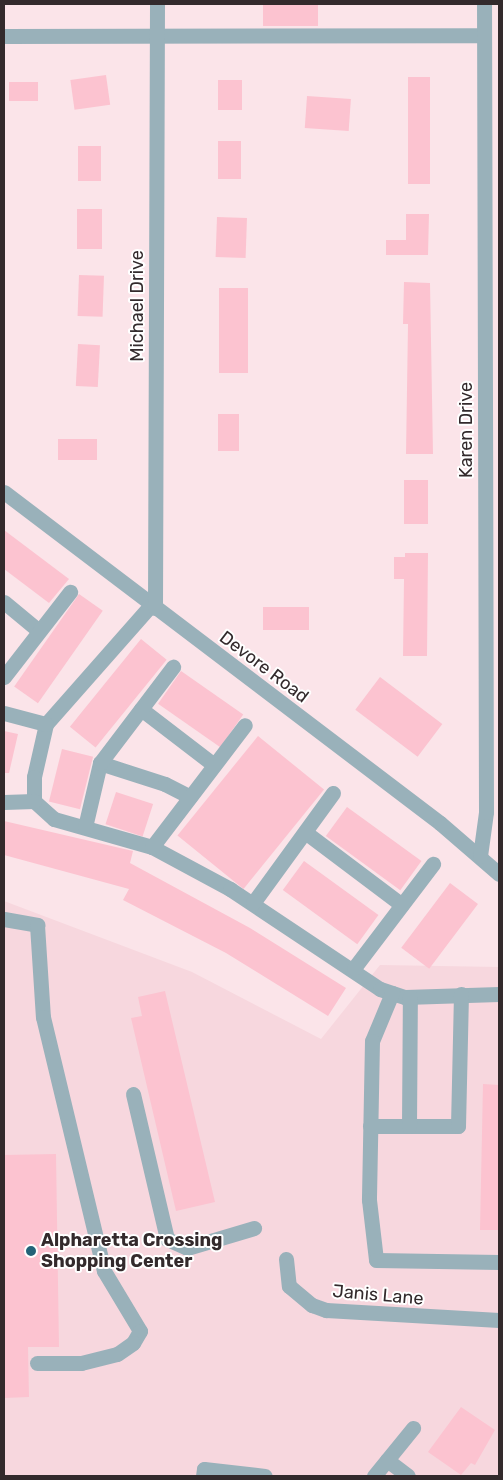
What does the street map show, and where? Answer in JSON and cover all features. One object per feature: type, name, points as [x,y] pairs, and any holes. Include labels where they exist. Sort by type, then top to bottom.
[{"type":"street","name":"Michael Drive","points":[[153,606],[157,4]]},
{"type":"street","name":"Karen Drive","points":[[480,856],[486,812],[484,4]]},
{"type":"street","points":[[4,36],[484,35]]},
{"type":"street","name":"Devore Road","points":[[4,492],[480,856],[499,874]]},
{"type":"street","points":[[4,677],[70,592]]},
{"type":"street","points":[[4,602],[39,631]]},
{"type":"street","points":[[34,801],[34,777],[46,724],[153,606]]},
{"type":"street","points":[[85,827],[100,763],[173,667]]},
{"type":"street","points":[[142,708],[214,765]]},
{"type":"street","points":[[4,713],[46,724]]},
{"type":"street","points":[[152,847],[245,725]]},
{"type":"street","points":[[100,763],[166,784],[190,797]]},
{"type":"street","points":[[253,903],[333,793]]},
{"type":"street","points":[[4,802],[34,801],[54,819],[152,847],[253,903],[392,993],[410,997],[499,994]]},
{"type":"street","points":[[305,832],[402,905]]},
{"type":"street","points":[[354,968],[433,864]]},
{"type":"street","points":[[4,919],[37,925],[43,1017],[104,1271],[140,1331],[133,1343],[117,1354],[81,1363],[37,1363]]},
{"type":"street","points":[[392,993],[372,1041],[369,1200],[376,1260],[499,1262]]},
{"type":"street","points":[[370,1126],[458,1126],[461,994]]},
{"type":"street","points":[[409,1126],[410,997]]},
{"type":"street","points":[[133,1094],[167,1239],[187,1248],[254,1228]]},
{"type":"street","name":"Janis Lane","points":[[286,1259],[289,1286],[305,1301],[326,1310],[499,1320]]},
{"type":"street","points":[[374,1476],[413,1428]]},
{"type":"street","points":[[387,1460],[408,1476]]},
{"type":"street","points":[[203,1476],[204,1468],[241,1475],[266,1476]]},
{"type":"shaded area","points":[[4,901],[192,972],[321,1039],[380,965],[499,967],[499,1476],[4,1476]]},
{"type":"building","points":[[263,4],[318,4],[318,26],[263,26]]},
{"type":"building","points":[[106,75],[110,105],[75,110],[70,80]]},
{"type":"building","points":[[408,77],[430,77],[430,184],[408,184]]},
{"type":"building","points":[[218,80],[242,80],[242,110],[218,110]]},
{"type":"building","points":[[9,82],[38,82],[38,101],[9,101]]},
{"type":"building","points":[[307,96],[351,99],[349,131],[305,128]]},
{"type":"building","points":[[218,141],[241,141],[241,179],[218,179]]},
{"type":"building","points":[[78,146],[101,146],[101,181],[78,181]]},
{"type":"building","points":[[77,209],[102,209],[102,249],[77,249]]},
{"type":"building","points":[[406,214],[429,214],[428,255],[386,255],[386,240],[406,240]]},
{"type":"building","points":[[217,217],[247,218],[246,258],[216,257]]},
{"type":"building","points":[[79,275],[104,276],[103,317],[78,316]]},
{"type":"building","points":[[404,282],[430,283],[433,454],[406,454],[408,324],[403,324]]},
{"type":"building","points":[[219,288],[248,288],[248,373],[219,373]]},
{"type":"building","points":[[78,344],[100,345],[98,387],[76,386]]},
{"type":"building","points":[[218,414],[239,414],[239,451],[218,451]]},
{"type":"building","points":[[58,439],[97,439],[97,460],[58,460]]},
{"type":"building","points":[[404,480],[428,480],[428,524],[404,524]]},
{"type":"building","points":[[4,530],[69,579],[49,603],[4,569]]},
{"type":"building","points":[[405,553],[428,553],[427,656],[403,656],[404,579],[394,579],[394,557],[405,557]]},
{"type":"building","points":[[79,594],[103,611],[38,703],[14,687]]},
{"type":"building","points":[[263,607],[309,607],[309,630],[263,630]]},
{"type":"building","points":[[141,639],[167,660],[96,748],[70,727]]},
{"type":"building","points":[[181,671],[243,715],[220,747],[158,704]]},
{"type":"building","points":[[380,677],[442,724],[418,757],[355,710]]},
{"type":"building","points":[[4,731],[18,734],[9,773],[4,773]]},
{"type":"building","points":[[258,736],[324,789],[244,889],[177,835]]},
{"type":"building","points":[[62,749],[93,757],[80,809],[49,801]]},
{"type":"building","points":[[116,792],[153,804],[143,836],[105,824]]},
{"type":"building","points":[[347,807],[421,861],[400,890],[326,836]]},
{"type":"building","points":[[4,821],[133,851],[130,863],[250,928],[346,988],[328,1016],[226,953],[123,900],[129,889],[4,855]]},
{"type":"building","points":[[304,861],[378,915],[357,944],[283,890]]},
{"type":"building","points":[[450,883],[478,904],[429,969],[401,948]]},
{"type":"building","points":[[165,991],[215,1202],[176,1211],[131,1018],[142,1016],[138,997]]},
{"type":"building","points":[[483,1084],[499,1085],[499,1230],[480,1230]]},
{"type":"building","name":"Alpharetta Crossing Shopping Center","points":[[56,1154],[59,1347],[28,1347],[29,1397],[4,1398],[4,1155]]},
{"type":"building","points":[[461,1407],[495,1430],[475,1465],[471,1463],[461,1475],[428,1452]]},
{"type":"place","name":"Alpharetta Crossing Shopping Center","points":[[31,1251]]}]
